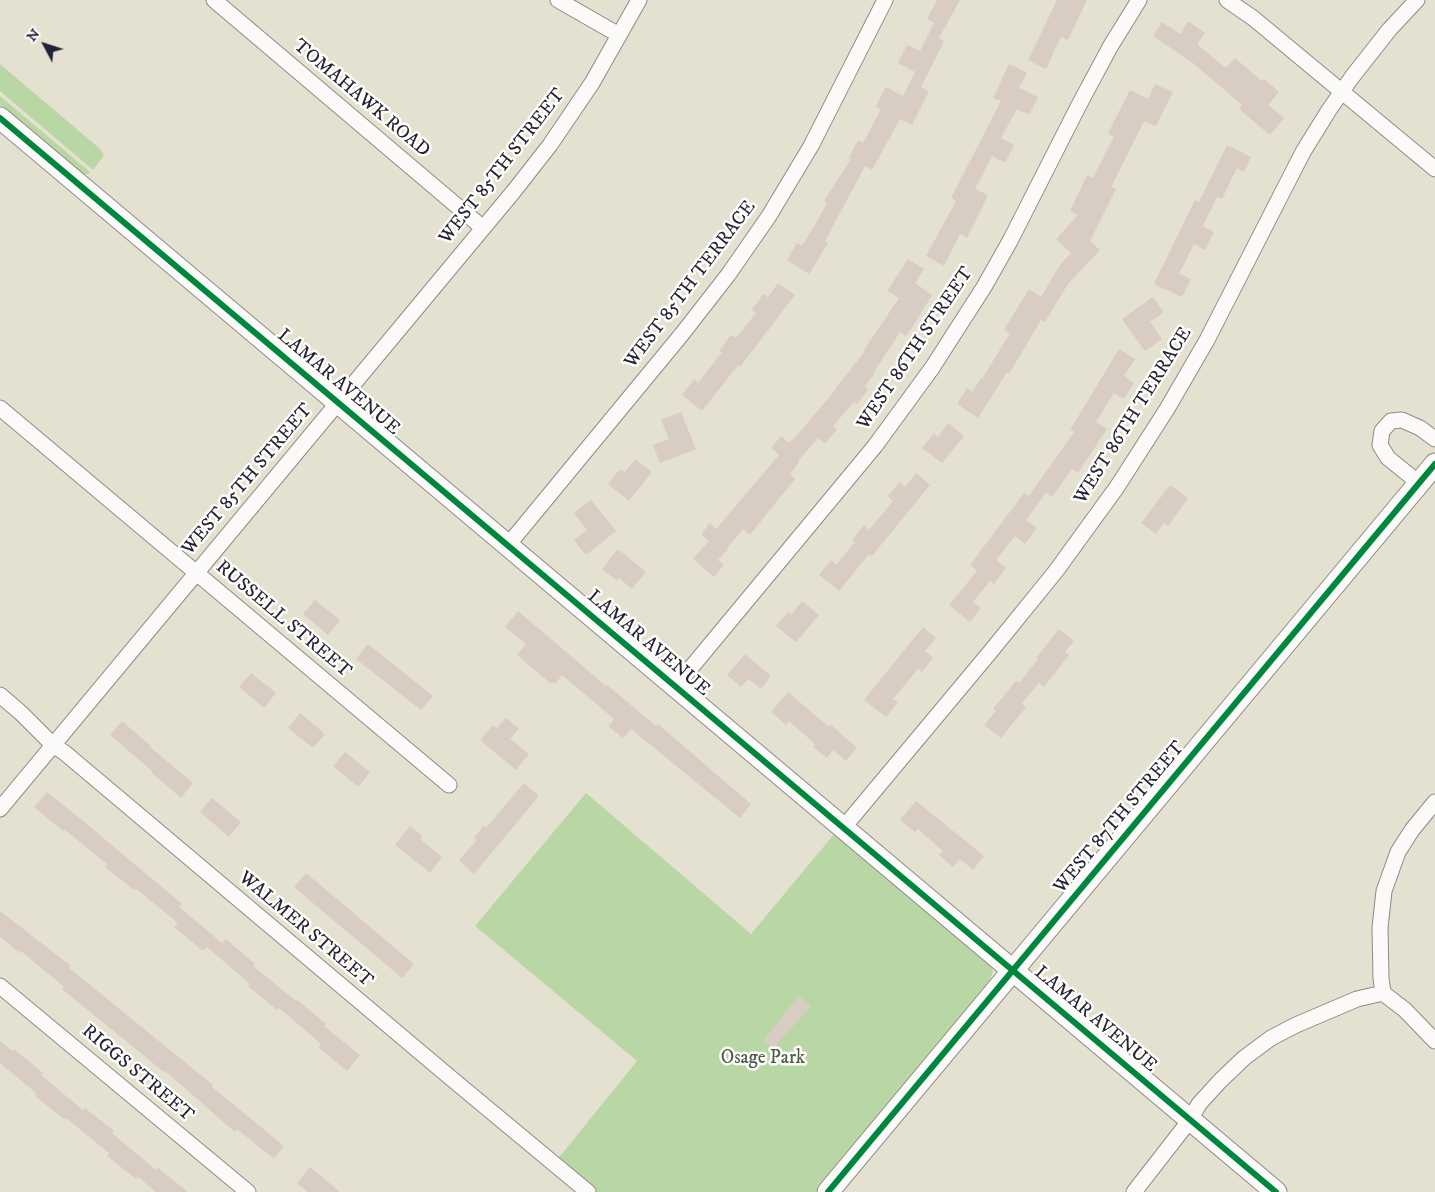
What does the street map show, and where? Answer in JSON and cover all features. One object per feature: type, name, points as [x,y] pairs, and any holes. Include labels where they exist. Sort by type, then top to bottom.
[{"type":"street","name":"TOMAHAWK ROAD","points":[[214,0],[483,228]]},
{"type":"street","points":[[558,0],[619,35]]},
{"type":"street","name":"WEST 85TH STREET","points":[[0,809],[483,228],[550,144],[592,84],[638,0]]},
{"type":"street","name":"WEST 85TH TERRACE","points":[[508,545],[688,327],[728,275],[769,216],[811,146],[885,0]]},
{"type":"street","name":"WEST 86TH STREET","points":[[675,687],[875,446],[932,368],[984,287],[1010,241],[1083,97],[1110,47],[1139,0]]},
{"type":"street","points":[[1227,0],[1253,18],[1435,169]]},
{"type":"street","name":"WEST 86TH TERRACE","points":[[844,827],[1056,570],[1117,487],[1167,409],[1207,340],[1303,152],[1329,110],[1388,30],[1417,0]]},
{"type":"street","name":"LAMAR AVENUE","points":[[0,118],[1276,1192]]},
{"type":"street","name":"RUSSELL STREET","points":[[0,408],[449,785]]},
{"type":"street","points":[[1418,483],[1388,458],[1380,445],[1382,431],[1390,420],[1402,420],[1420,428],[1435,439]]},
{"type":"street","name":"WEST 87TH STREET","points":[[828,1192],[1435,464]]},
{"type":"street","name":"WALMER STREET","points":[[0,695],[53,745],[66,753],[588,1192]]},
{"type":"street","points":[[1435,802],[1412,830],[1398,852],[1386,884],[1380,928],[1383,993],[1405,1010],[1435,1041]]},
{"type":"street","name":"RIGGS STREET","points":[[0,986],[248,1192]]},
{"type":"street","points":[[1134,1192],[1190,1120],[1200,1104],[1244,1058],[1271,1038],[1296,1024],[1348,1002],[1383,993]]},
{"type":"green space","points":[[0,64],[99,148],[104,155],[93,170],[0,91]]},
{"type":"green space","points":[[0,96],[90,172],[88,174],[81,174],[0,105]]},
{"type":"green space","name":"Osage Park","points":[[586,793],[751,934],[835,833],[990,964],[993,971],[988,984],[816,1192],[596,1192],[557,1160],[637,1061],[475,926]]},
{"type":"building","points":[[937,0],[960,0],[939,38],[944,41],[921,87],[929,91],[912,125],[900,119],[872,170],[865,166],[825,241],[828,243],[809,274],[787,260],[797,243],[802,246],[816,223],[827,203],[824,201],[851,159],[849,158],[858,140],[863,143],[881,109],[876,106],[886,87],[903,96],[915,72],[898,63],[907,45],[920,51],[934,23],[927,19]]},
{"type":"building","points":[[1057,0],[1087,0],[1068,40],[1061,37],[1046,69],[1028,60]]},
{"type":"building","points":[[1188,21],[1205,33],[1197,44],[1226,68],[1235,58],[1262,81],[1264,79],[1279,92],[1268,105],[1284,118],[1270,135],[1239,109],[1242,105],[1193,63],[1153,36],[1162,22],[1180,34]]},
{"type":"building","points":[[1009,64],[1027,73],[1019,88],[1038,97],[1029,115],[1017,109],[1001,138],[1014,145],[1005,163],[992,156],[975,189],[988,195],[967,238],[960,234],[944,266],[926,256],[956,201],[951,198],[1001,101],[993,98]]},
{"type":"building","points":[[1155,84],[1173,92],[1156,126],[1144,121],[1111,187],[1116,189],[1090,241],[1100,250],[1068,284],[1045,322],[1041,320],[1009,374],[1007,372],[978,418],[957,404],[967,388],[972,392],[982,379],[1010,333],[1004,330],[1029,289],[1041,297],[1060,265],[1071,253],[1056,239],[1078,215],[1070,211],[1087,175],[1093,178],[1114,137],[1108,133],[1130,90],[1148,99]]},
{"type":"building","points":[[1227,145],[1251,157],[1244,172],[1237,168],[1222,199],[1217,197],[1203,226],[1214,232],[1205,250],[1194,244],[1179,274],[1191,279],[1182,297],[1154,284],[1195,200],[1199,202]]},
{"type":"building","points":[[908,259],[924,269],[915,283],[932,295],[915,323],[906,336],[900,332],[865,386],[868,389],[857,404],[854,402],[833,426],[837,429],[825,444],[818,438],[798,461],[790,474],[795,479],[750,535],[743,529],[727,548],[718,560],[724,565],[714,577],[693,559],[709,541],[701,534],[710,523],[716,529],[779,455],[771,448],[781,436],[789,443],[793,440],[837,388],[865,351],[899,298],[887,291]]},
{"type":"building","points":[[778,283],[795,295],[740,367],[738,365],[702,411],[682,395],[694,379],[698,383],[722,352],[719,351],[731,335],[736,338],[756,313],[752,310],[763,294],[768,297]]},
{"type":"building","points":[[1153,297],[1164,312],[1150,322],[1162,339],[1145,351],[1122,319]]},
{"type":"building","points":[[1119,349],[1135,359],[1124,376],[1134,383],[1124,399],[1114,393],[1096,422],[1107,429],[1078,473],[1072,469],[1052,497],[1046,493],[1026,520],[1037,528],[1025,544],[1015,536],[996,560],[1006,568],[994,584],[990,581],[973,602],[981,608],[970,622],[949,605],[977,571],[970,565],[1024,493],[1029,496],[1074,432],[1070,430]]},
{"type":"building","points":[[681,412],[696,449],[660,463],[653,445],[669,439],[661,420]]},
{"type":"building","points":[[948,423],[964,436],[942,463],[922,448],[934,433],[938,437]]},
{"type":"building","points":[[635,459],[652,472],[629,501],[608,484],[620,469],[625,472]]},
{"type":"building","points":[[916,473],[930,485],[872,556],[869,554],[839,591],[819,575],[831,560],[836,565],[855,542],[852,540],[864,525],[869,530],[893,501],[888,496],[900,482],[905,487]]},
{"type":"building","points":[[1170,485],[1188,498],[1168,526],[1164,523],[1156,534],[1141,523]]},
{"type":"building","points":[[591,500],[616,531],[586,555],[574,540],[587,530],[574,513]]},
{"type":"building","points":[[618,549],[646,572],[632,589],[619,578],[617,581],[602,569]]},
{"type":"building","points":[[315,600],[340,620],[328,635],[303,614]]},
{"type":"building","points":[[802,601],[819,615],[796,642],[776,626],[788,612],[791,615]]},
{"type":"building","points":[[518,611],[606,686],[656,726],[658,724],[751,804],[740,818],[631,729],[623,738],[608,726],[614,719],[562,675],[556,683],[550,683],[517,655],[526,644],[505,627]]},
{"type":"building","points":[[923,627],[936,638],[925,651],[933,658],[922,672],[918,669],[893,699],[898,702],[886,717],[864,700]]},
{"type":"building","points":[[1059,629],[1074,641],[1065,652],[1069,655],[1044,687],[1039,683],[1022,703],[1026,707],[1001,738],[984,725],[996,711],[993,709],[1016,681],[1019,683]]},
{"type":"building","points":[[368,644],[433,696],[421,710],[356,659]]},
{"type":"building","points":[[745,654],[771,676],[761,689],[748,679],[741,687],[727,675]]},
{"type":"building","points":[[251,673],[276,693],[264,708],[239,687]]},
{"type":"building","points":[[788,692],[857,748],[846,761],[833,750],[827,758],[813,747],[815,744],[789,721],[786,725],[771,712]]},
{"type":"building","points":[[300,713],[325,734],[313,748],[288,728]]},
{"type":"building","points":[[506,718],[519,729],[510,739],[529,754],[516,770],[480,740],[493,725],[497,728]]},
{"type":"building","points":[[122,721],[193,783],[181,798],[110,735]]},
{"type":"building","points":[[345,752],[370,772],[358,787],[333,766]]},
{"type":"building","points":[[524,783],[539,796],[474,874],[459,860],[477,840],[474,838],[484,826],[486,828]]},
{"type":"building","points":[[47,792],[182,904],[179,907],[222,943],[226,939],[255,964],[253,966],[326,1024],[324,1026],[360,1055],[347,1071],[318,1047],[321,1044],[279,1008],[277,1010],[248,986],[250,984],[207,947],[203,951],[174,927],[178,923],[135,888],[134,890],[105,867],[107,864],[34,807]]},
{"type":"building","points":[[212,798],[241,822],[229,837],[200,812]]},
{"type":"building","points":[[916,801],[984,856],[973,870],[960,859],[953,867],[939,855],[943,851],[918,829],[915,832],[900,820]]},
{"type":"building","points":[[410,826],[422,836],[420,839],[442,857],[430,873],[395,845]]},
{"type":"building","points":[[306,873],[414,964],[402,978],[294,887]]},
{"type":"building","points":[[0,911],[71,966],[69,968],[213,1085],[212,1087],[284,1146],[274,1159],[237,1129],[235,1132],[165,1071],[62,989],[64,987],[21,951],[20,953],[0,937]]},
{"type":"building","points":[[799,995],[811,1006],[773,1049],[763,1041]]},
{"type":"building","points":[[0,1041],[12,1051],[14,1049],[43,1073],[41,1075],[83,1110],[85,1108],[114,1131],[112,1133],[156,1170],[158,1168],[188,1192],[156,1192],[107,1156],[109,1153],[35,1096],[37,1094],[0,1063]]},
{"type":"building","points":[[310,1167],[340,1192],[308,1192],[297,1183]]},
{"type":"cycle path","points":[[0,118],[1276,1192]]},
{"type":"cycle path","points":[[828,1192],[1435,464]]}]
